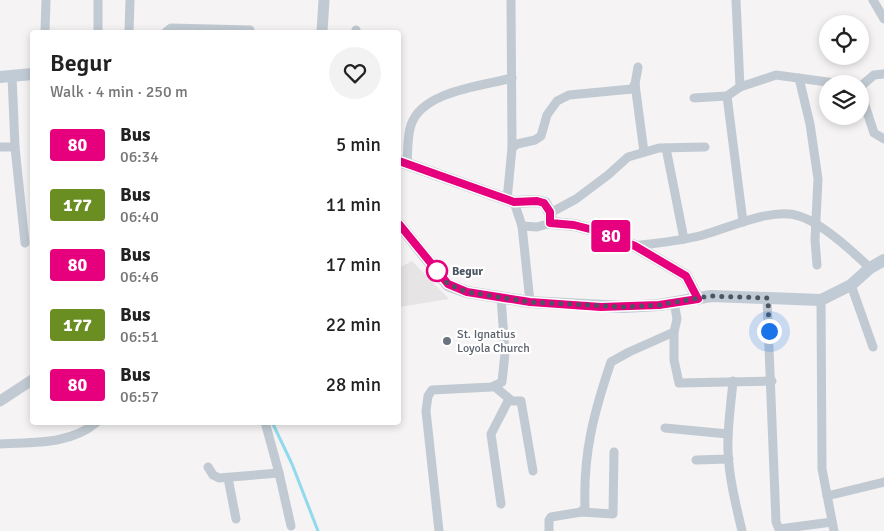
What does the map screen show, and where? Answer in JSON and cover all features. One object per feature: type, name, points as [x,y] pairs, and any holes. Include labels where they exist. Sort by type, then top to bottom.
[{"type":"main road","points":[[6,76],[30,74]]},
{"type":"main road","points":[[403,162],[510,201],[537,201],[544,203],[550,218],[601,232],[635,246],[686,276],[698,299]]},
{"type":"main road","points":[[401,226],[448,284],[467,292],[530,302],[624,307],[659,305],[710,296],[821,300],[851,285],[870,268],[884,260]]},
{"type":"street","points":[[45,30],[46,0]]},
{"type":"street","points":[[98,0],[98,30]]},
{"type":"street","points":[[129,30],[130,0]]},
{"type":"street","points":[[322,30],[324,0]]},
{"type":"street","points":[[511,0],[512,148],[510,201],[522,226],[530,302]]},
{"type":"street","points":[[736,0],[740,87]]},
{"type":"street","points":[[873,0],[884,18]]},
{"type":"street","points":[[168,30],[171,28],[250,30]]},
{"type":"street","points":[[638,67],[635,84],[644,152]]},
{"type":"street","points":[[869,79],[884,74]]},
{"type":"street","points":[[6,76],[24,243]]},
{"type":"street","points":[[694,98],[727,96],[740,87],[776,76],[819,81]]},
{"type":"street","points":[[403,162],[411,125],[422,108],[450,94],[512,78]]},
{"type":"street","points":[[799,78],[810,124],[818,179],[817,265]]},
{"type":"street","points":[[512,148],[517,144],[536,140],[541,136],[547,115],[557,101],[569,95],[632,89],[635,84]]},
{"type":"street","points":[[727,96],[743,222]]},
{"type":"street","points":[[869,117],[874,133],[884,139]]},
{"type":"street","points":[[0,147],[15,147]]},
{"type":"street","points":[[522,226],[537,226],[550,218],[608,175],[628,156],[666,148],[705,147]]},
{"type":"street","points":[[666,148],[684,239]]},
{"type":"street","points":[[635,246],[703,235],[743,222],[786,213],[800,216],[841,241],[870,268]]},
{"type":"street","points":[[851,285],[873,347]]},
{"type":"street","points":[[439,531],[426,411],[428,396],[432,390],[494,386],[502,382],[506,353],[501,297]]},
{"type":"street","points":[[768,298],[776,522],[780,529],[833,527],[822,456],[821,300]]},
{"type":"street","points":[[674,302],[677,319],[674,332],[674,360],[679,383],[772,381]]},
{"type":"street","points":[[581,512],[584,507],[590,429],[611,362],[674,332]]},
{"type":"street","points":[[0,401],[30,381]]},
{"type":"street","points":[[733,381],[728,434],[728,459],[732,489],[742,531]]},
{"type":"street","points":[[494,386],[509,399],[521,401],[533,470]]},
{"type":"street","points":[[501,504],[491,434],[509,399]]},
{"type":"street","points":[[0,444],[63,440],[77,436],[93,425]]},
{"type":"street","points":[[266,425],[291,526]]},
{"type":"street","points":[[664,428],[728,434]]},
{"type":"street","points":[[549,531],[551,516],[581,512],[614,514],[614,452]]},
{"type":"street","points":[[696,460],[728,459]]},
{"type":"street","points":[[208,467],[216,477],[228,478],[279,473]]},
{"type":"street","points":[[228,478],[236,519]]},
{"type":"street","points":[[827,496],[884,482]]},
{"type":"shaded area","points":[[412,261],[449,299],[401,307],[401,267]]},
{"type":"waterway","points":[[273,425],[292,464],[318,531]]},
{"type":"bus line","name":"80","points":[[401,162],[514,202],[537,201],[544,203],[550,212],[550,223],[574,225],[601,232],[635,246],[686,276],[698,299],[659,305],[601,307],[530,302],[467,292],[448,284],[401,226]]},
{"type":"place","name":"Begur","points":[[437,271]]},
{"type":"place","name":"St. Ignatius Loyola Church","points":[[447,341]]},
{"type":"route","points":[[437,271],[448,284],[467,292],[530,302],[624,307],[659,305],[710,296],[768,298],[769,331]]}]
